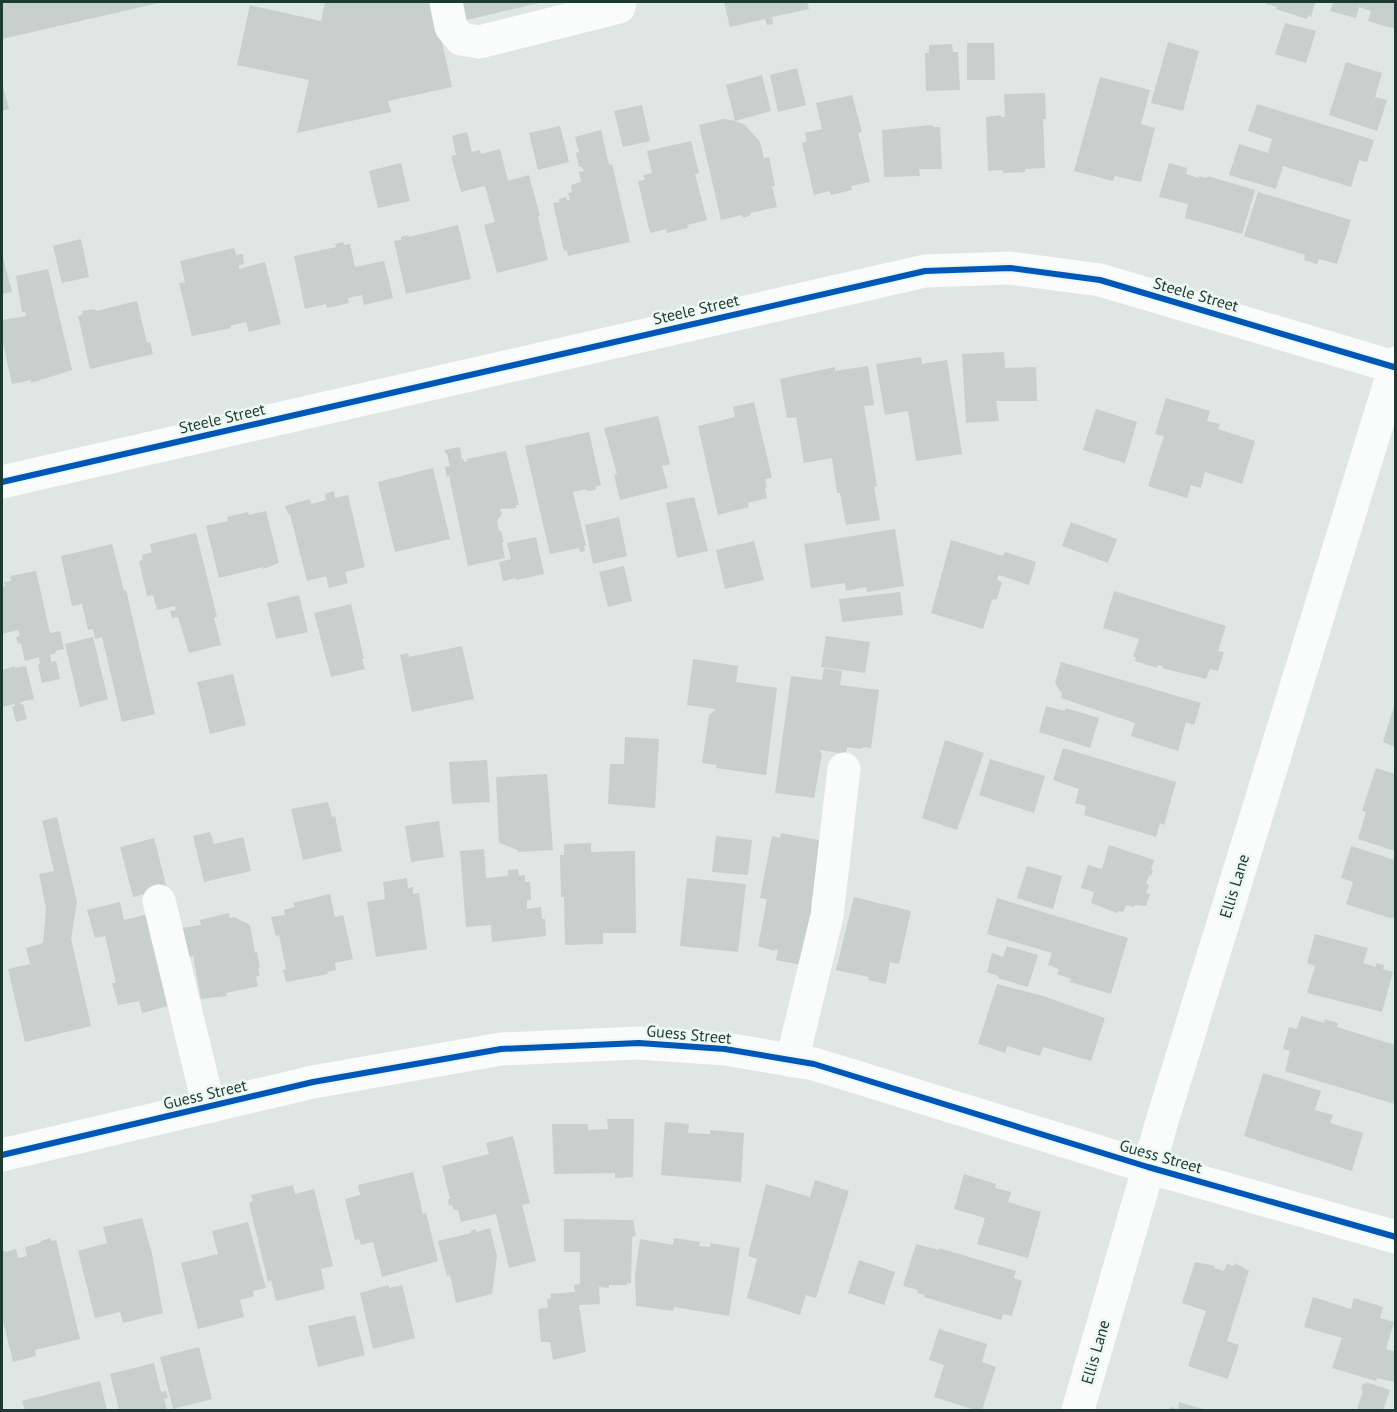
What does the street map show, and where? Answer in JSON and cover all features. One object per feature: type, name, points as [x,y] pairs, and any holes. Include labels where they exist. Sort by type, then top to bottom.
[{"type":"street","points":[[446,2],[451,27],[461,39],[479,42],[619,7],[620,2]]},
{"type":"street","name":"Steele Street","points":[[2,482],[925,271],[1010,268],[1100,280],[1395,365]]},
{"type":"street","name":"Ellis Lane","points":[[1078,1410],[1148,1167],[1395,365]]},
{"type":"street","points":[[792,1061],[827,916],[844,769]]},
{"type":"street","points":[[159,901],[209,1107]]},
{"type":"street","name":"Guess Street","points":[[2,1155],[313,1082],[501,1049],[639,1042],[724,1049],[814,1064],[1148,1167],[1395,1237]]},
{"type":"building","points":[[2,2],[163,2],[2,39]]},
{"type":"building","points":[[325,2],[433,2],[452,87],[388,101],[391,112],[297,133],[309,80],[237,65],[250,5],[321,21]]},
{"type":"building","points":[[458,2],[543,2],[462,21]]},
{"type":"building","points":[[724,2],[807,2],[809,9],[772,17],[773,24],[767,25],[765,19],[730,27]]},
{"type":"building","points":[[1267,2],[1315,3],[1311,17],[1308,15],[1307,19],[1276,9],[1277,7],[1266,4]]},
{"type":"building","points":[[1333,2],[1395,2],[1395,29],[1368,21],[1371,11],[1359,7],[1356,18],[1330,11]]},
{"type":"building","points":[[1285,23],[1316,31],[1306,63],[1275,54]]},
{"type":"building","points":[[1168,42],[1199,51],[1183,111],[1151,103]]},
{"type":"building","points":[[967,43],[994,43],[995,80],[967,80]]},
{"type":"building","points":[[952,44],[953,52],[958,52],[960,90],[926,91],[925,53],[929,53],[929,45]]},
{"type":"building","points":[[1346,62],[1382,73],[1375,97],[1387,100],[1377,131],[1329,115]]},
{"type":"building","points":[[797,68],[806,105],[778,112],[770,75]]},
{"type":"building","points":[[762,75],[771,111],[735,121],[726,85]]},
{"type":"building","points":[[1100,77],[1150,90],[1141,124],[1155,128],[1141,182],[1115,176],[1113,181],[1074,171]]},
{"type":"building","points":[[2,82],[9,109],[2,111]]},
{"type":"building","points":[[1045,93],[1046,119],[1043,119],[1045,168],[1025,169],[1025,172],[988,171],[986,117],[1001,115],[1005,117],[1004,94]]},
{"type":"building","points":[[852,95],[862,132],[858,133],[870,182],[851,186],[852,190],[831,195],[830,191],[814,195],[802,143],[807,141],[805,133],[822,129],[816,103]]},
{"type":"building","points":[[1257,104],[1374,140],[1367,162],[1359,160],[1351,187],[1283,166],[1276,189],[1229,175],[1239,144],[1268,153],[1272,139],[1248,131]]},
{"type":"building","points":[[642,105],[650,141],[623,147],[614,111]]},
{"type":"building","points":[[723,119],[745,125],[760,142],[764,158],[769,157],[777,207],[750,213],[751,215],[743,218],[742,215],[721,220],[699,125]]},
{"type":"building","points":[[932,125],[940,127],[942,169],[919,169],[920,176],[884,177],[882,130]]},
{"type":"building","points":[[560,126],[569,162],[538,170],[529,133]]},
{"type":"building","points":[[601,130],[609,165],[612,164],[630,242],[568,256],[567,250],[564,251],[553,203],[560,202],[559,199],[566,197],[570,200],[568,193],[572,192],[571,185],[581,182],[579,172],[584,171],[582,167],[579,167],[576,153],[579,152],[575,137]]},
{"type":"building","points":[[467,132],[472,152],[480,150],[481,154],[500,149],[508,181],[529,175],[548,260],[497,273],[484,225],[495,222],[485,186],[461,192],[451,156],[456,155],[452,136]]},
{"type":"building","points":[[691,141],[699,173],[695,174],[707,220],[667,233],[666,229],[650,233],[638,181],[645,180],[643,175],[652,173],[647,151]]},
{"type":"building","points":[[401,163],[410,201],[378,208],[369,171]]},
{"type":"building","points":[[1169,163],[1187,168],[1186,174],[1199,178],[1199,176],[1207,178],[1208,176],[1255,190],[1242,234],[1185,218],[1188,204],[1159,197]]},
{"type":"building","points":[[1258,192],[1351,220],[1337,264],[1319,259],[1317,264],[1304,260],[1305,255],[1244,236]]},
{"type":"building","points":[[458,225],[471,279],[406,294],[394,241],[401,240],[401,237],[408,235],[409,237]]},
{"type":"building","points":[[81,239],[89,277],[62,283],[53,246]]},
{"type":"building","points":[[343,242],[344,245],[350,244],[355,267],[384,261],[393,298],[364,305],[362,295],[348,298],[349,303],[327,308],[326,304],[305,309],[294,256],[336,247],[335,244]]},
{"type":"building","points":[[234,248],[236,255],[243,254],[244,264],[239,265],[239,269],[265,262],[281,324],[249,332],[246,322],[230,326],[231,328],[192,336],[179,283],[185,282],[180,261]]},
{"type":"building","points":[[2,254],[12,292],[2,294]]},
{"type":"building","points":[[48,269],[72,370],[31,383],[31,380],[12,384],[2,339],[2,320],[26,316],[25,312],[22,312],[16,276]]},
{"type":"building","points":[[137,301],[147,343],[150,342],[153,354],[90,369],[78,316],[83,314],[82,311],[95,309],[96,311]]},
{"type":"building","points":[[1004,352],[1005,368],[1036,367],[1037,401],[996,401],[999,421],[966,423],[962,354]]},
{"type":"building","points":[[921,357],[922,364],[947,360],[962,454],[916,461],[908,411],[885,415],[876,364]]},
{"type":"building","points":[[868,366],[874,405],[864,406],[880,520],[846,525],[840,493],[837,493],[832,458],[804,463],[796,417],[787,418],[780,379],[835,367],[835,371]]},
{"type":"building","points":[[1166,398],[1210,411],[1207,421],[1220,424],[1218,429],[1255,441],[1242,484],[1205,472],[1201,488],[1191,485],[1187,498],[1148,486],[1164,436],[1155,434]]},
{"type":"building","points":[[754,402],[772,478],[765,479],[767,498],[748,503],[749,507],[718,515],[698,426],[735,417],[733,407]]},
{"type":"building","points":[[1096,409],[1137,422],[1125,463],[1083,450]]},
{"type":"building","points":[[658,416],[670,464],[662,466],[668,488],[620,500],[614,475],[617,474],[604,428]]},
{"type":"building","points":[[589,432],[601,485],[595,487],[596,490],[587,491],[586,489],[573,492],[586,546],[584,546],[585,551],[580,552],[579,548],[550,554],[525,446]]},
{"type":"building","points":[[460,447],[464,462],[467,459],[506,451],[519,505],[516,505],[516,508],[500,509],[502,514],[497,521],[504,542],[502,543],[505,558],[468,566],[449,476],[447,477],[445,467],[450,466],[444,450]]},
{"type":"building","points":[[433,468],[450,539],[395,552],[378,482]]},
{"type":"building","points":[[334,491],[335,498],[348,495],[365,567],[345,572],[348,583],[329,588],[326,576],[307,581],[290,514],[285,506],[310,499],[311,504],[326,500],[325,494]]},
{"type":"building","points":[[694,497],[708,551],[677,558],[666,503]]},
{"type":"building","points":[[266,511],[279,563],[263,569],[263,567],[219,578],[206,526],[228,521],[227,517]]},
{"type":"building","points":[[619,517],[627,556],[593,564],[585,525]]},
{"type":"building","points":[[1071,522],[1117,539],[1108,563],[1062,546]]},
{"type":"building","points":[[895,529],[904,586],[867,592],[866,587],[846,591],[845,583],[811,588],[804,544]]},
{"type":"building","points":[[196,533],[217,617],[214,618],[221,645],[189,653],[178,617],[172,618],[170,611],[176,610],[175,606],[157,610],[153,595],[147,596],[139,561],[143,560],[142,555],[152,552],[150,544]]},
{"type":"building","points":[[536,537],[544,574],[503,581],[499,562],[511,559],[507,543]]},
{"type":"building","points":[[951,540],[1003,556],[1005,552],[1036,562],[1029,585],[999,575],[997,580],[1002,582],[997,599],[992,600],[983,629],[931,613]]},
{"type":"building","points":[[754,541],[764,580],[725,589],[716,550]]},
{"type":"building","points":[[112,544],[124,591],[126,590],[155,714],[122,722],[102,637],[95,639],[93,629],[88,630],[82,604],[72,606],[61,556]]},
{"type":"building","points":[[624,566],[632,601],[608,607],[599,572]]},
{"type":"building","points":[[36,571],[50,633],[60,631],[64,649],[50,655],[51,662],[56,661],[60,679],[42,683],[38,665],[40,664],[39,657],[25,661],[21,643],[18,644],[16,637],[20,636],[18,630],[2,634],[2,587],[5,586],[4,582],[11,581],[10,576]]},
{"type":"building","points":[[1114,591],[1226,626],[1218,651],[1224,652],[1218,671],[1210,669],[1206,679],[1162,668],[1163,666],[1158,665],[1157,668],[1135,661],[1136,657],[1133,657],[1139,639],[1103,628]]},
{"type":"building","points":[[900,592],[903,615],[842,622],[839,599]]},
{"type":"building","points":[[299,595],[308,632],[276,639],[267,603]]},
{"type":"building","points":[[351,604],[365,669],[331,677],[314,613]]},
{"type":"building","points":[[826,636],[870,642],[865,673],[821,667]]},
{"type":"building","points":[[93,637],[108,699],[80,707],[65,644]]},
{"type":"building","points":[[462,646],[474,699],[412,712],[400,655],[408,653],[409,657]]},
{"type":"building","points":[[693,659],[738,666],[736,682],[777,688],[766,775],[716,768],[717,765],[702,763],[709,715],[716,709],[687,705]]},
{"type":"building","points":[[1061,662],[1201,703],[1194,725],[1186,722],[1178,751],[1131,736],[1135,723],[1061,698],[1062,694],[1055,683]]},
{"type":"building","points":[[15,666],[15,668],[26,666],[34,699],[20,702],[21,705],[23,704],[27,719],[16,722],[12,706],[15,706],[14,704],[2,707],[2,670]]},
{"type":"building","points":[[824,668],[842,671],[840,685],[879,690],[871,748],[847,747],[846,754],[819,750],[822,754],[814,798],[775,793],[791,676],[822,680]]},
{"type":"building","points":[[233,674],[246,725],[210,734],[197,682]]},
{"type":"building","points":[[1395,703],[1395,747],[1383,742]]},
{"type":"building","points":[[1046,706],[1065,711],[1065,708],[1099,718],[1090,748],[1039,732]]},
{"type":"building","points":[[625,737],[659,739],[655,808],[608,804],[610,764],[624,764]]},
{"type":"building","points":[[945,740],[984,753],[957,830],[922,818]]},
{"type":"building","points":[[1063,748],[1176,782],[1164,825],[1160,823],[1156,837],[1084,815],[1086,806],[1075,803],[1079,789],[1053,780]]},
{"type":"building","points":[[990,759],[1045,776],[1034,813],[979,795]]},
{"type":"building","points":[[487,760],[490,802],[452,804],[449,762]]},
{"type":"building","points":[[1376,768],[1395,774],[1395,851],[1358,839],[1366,812],[1362,811]]},
{"type":"building","points":[[547,774],[553,850],[518,852],[518,850],[499,843],[496,777]]},
{"type":"building","points":[[328,802],[332,817],[335,816],[342,851],[303,860],[291,809]]},
{"type":"building","points":[[57,817],[77,902],[71,939],[91,1026],[25,1042],[8,969],[30,964],[26,948],[43,943],[46,908],[39,874],[54,871],[42,821]]},
{"type":"building","points":[[439,821],[444,857],[411,862],[405,826]]},
{"type":"building","points":[[210,832],[214,844],[243,837],[251,871],[204,882],[193,836]]},
{"type":"building","points":[[781,833],[824,841],[811,904],[819,905],[807,966],[776,960],[778,950],[758,946],[767,899],[760,898],[772,836],[780,838]]},
{"type":"building","points":[[716,836],[752,840],[748,875],[712,872]]},
{"type":"building","points":[[154,838],[167,889],[133,897],[120,847]]},
{"type":"building","points":[[591,843],[591,852],[635,851],[636,933],[603,933],[603,944],[565,945],[560,855],[564,855],[564,844]]},
{"type":"building","points":[[1109,845],[1154,860],[1151,876],[1149,875],[1146,884],[1149,885],[1146,893],[1150,894],[1146,906],[1126,905],[1123,912],[1118,911],[1117,913],[1091,903],[1094,892],[1081,888],[1088,865],[1102,869]]},
{"type":"building","points":[[1351,846],[1395,860],[1393,919],[1346,904],[1353,882],[1341,878]]},
{"type":"building","points":[[484,849],[486,878],[508,876],[508,870],[518,869],[519,876],[525,875],[525,882],[530,882],[531,900],[527,900],[527,909],[541,907],[542,919],[545,919],[546,936],[492,942],[491,925],[466,927],[460,851]]},
{"type":"building","points":[[1027,866],[1062,876],[1053,909],[1017,898]]},
{"type":"building","points":[[407,878],[408,888],[413,887],[413,894],[419,893],[427,949],[376,957],[367,902],[385,899],[383,882]]},
{"type":"building","points":[[687,878],[746,884],[738,952],[680,946]]},
{"type":"building","points":[[330,894],[335,917],[343,915],[353,959],[335,963],[336,970],[327,972],[328,974],[286,982],[283,970],[286,969],[279,935],[276,936],[271,917],[285,915],[284,910],[295,907],[293,903]]},
{"type":"building","points":[[854,897],[911,911],[899,964],[890,962],[886,984],[868,980],[869,977],[836,970]]},
{"type":"building","points":[[997,898],[1128,938],[1111,994],[1070,982],[1071,979],[1057,974],[1059,969],[1048,965],[1052,953],[987,934]]},
{"type":"building","points":[[120,902],[124,920],[153,913],[176,1004],[142,1013],[139,1001],[118,1005],[112,983],[116,983],[105,936],[95,938],[87,910]]},
{"type":"building","points":[[229,913],[230,918],[234,917],[250,925],[260,967],[258,968],[260,975],[256,977],[258,986],[226,993],[227,996],[201,999],[193,956],[189,957],[183,928],[201,925],[200,920]]},
{"type":"building","points":[[1315,934],[1368,948],[1363,963],[1376,967],[1376,963],[1384,965],[1383,969],[1393,972],[1382,1012],[1307,993],[1315,966],[1307,963]]},
{"type":"building","points":[[1007,946],[1038,955],[1028,987],[998,978],[987,972],[992,953],[1003,957]]},
{"type":"building","points":[[997,984],[1043,996],[1105,1018],[1091,1061],[1043,1047],[1040,1056],[1007,1046],[1005,1053],[978,1044]]},
{"type":"building","points":[[1301,1016],[1324,1023],[1325,1019],[1338,1023],[1337,1027],[1395,1045],[1395,1104],[1285,1071],[1290,1051],[1283,1049],[1289,1027],[1297,1029]]},
{"type":"building","points":[[1263,1073],[1321,1091],[1315,1110],[1333,1115],[1330,1123],[1363,1133],[1352,1171],[1244,1136]]},
{"type":"building","points":[[607,1119],[634,1119],[633,1177],[615,1178],[615,1173],[554,1174],[552,1124],[588,1124],[588,1130],[608,1129]]},
{"type":"building","points":[[665,1122],[689,1124],[688,1133],[710,1134],[710,1130],[744,1133],[741,1182],[661,1175]]},
{"type":"building","points":[[513,1136],[530,1203],[522,1205],[536,1261],[509,1268],[496,1214],[461,1222],[458,1210],[454,1210],[452,1205],[449,1206],[448,1199],[450,1199],[442,1166],[489,1154],[486,1143]]},
{"type":"building","points":[[413,1172],[438,1261],[382,1277],[373,1242],[361,1245],[359,1239],[355,1240],[345,1199],[360,1195],[358,1185]]},
{"type":"building","points":[[964,1174],[996,1184],[995,1188],[1011,1192],[1008,1202],[1041,1212],[1028,1258],[977,1244],[985,1218],[954,1209]]},
{"type":"building","points":[[815,1180],[849,1191],[816,1298],[806,1295],[800,1315],[747,1298],[757,1259],[748,1256],[766,1184],[810,1197]]},
{"type":"building","points":[[293,1185],[295,1194],[314,1189],[333,1266],[321,1269],[325,1289],[276,1301],[271,1280],[268,1282],[249,1203],[253,1201],[251,1195]]},
{"type":"building","points":[[142,1218],[152,1254],[163,1313],[123,1323],[120,1312],[95,1318],[78,1251],[107,1243],[103,1227]]},
{"type":"building","points":[[564,1219],[633,1220],[636,1236],[633,1236],[632,1240],[631,1283],[609,1285],[609,1288],[599,1287],[600,1304],[579,1305],[586,1352],[553,1360],[550,1342],[541,1342],[538,1309],[548,1308],[547,1299],[551,1298],[550,1294],[575,1292],[574,1285],[580,1284],[580,1252],[564,1252]]},
{"type":"building","points":[[248,1222],[266,1288],[253,1291],[254,1296],[240,1300],[244,1317],[198,1329],[181,1263],[218,1254],[212,1231]]},
{"type":"building","points":[[490,1228],[497,1256],[492,1294],[456,1303],[450,1275],[447,1276],[438,1241],[471,1233],[476,1229],[476,1232]]},
{"type":"building","points":[[50,1238],[52,1241],[56,1240],[80,1339],[35,1350],[36,1356],[13,1362],[2,1317],[2,1250],[6,1252],[16,1249],[18,1258],[27,1256],[25,1247]]},
{"type":"building","points":[[674,1238],[700,1242],[699,1246],[710,1247],[710,1243],[740,1248],[729,1316],[674,1307],[673,1311],[636,1306],[635,1275],[640,1239],[673,1245]]},
{"type":"building","points":[[916,1244],[939,1250],[939,1248],[1016,1271],[1014,1278],[1022,1281],[1012,1316],[1003,1314],[1001,1320],[924,1297],[925,1295],[917,1293],[918,1290],[903,1286]]},
{"type":"building","points":[[859,1260],[895,1272],[884,1305],[848,1293]]},
{"type":"building","points":[[1195,1262],[1215,1266],[1214,1268],[1224,1271],[1227,1264],[1234,1266],[1235,1263],[1249,1271],[1227,1341],[1239,1345],[1228,1379],[1188,1366],[1206,1311],[1182,1303]]},
{"type":"building","points":[[389,1285],[389,1288],[402,1285],[415,1338],[373,1349],[360,1293]]},
{"type":"building","points":[[1313,1297],[1351,1309],[1354,1298],[1383,1307],[1380,1318],[1394,1322],[1386,1349],[1395,1352],[1394,1382],[1377,1378],[1376,1381],[1332,1368],[1342,1338],[1304,1327]]},
{"type":"building","points":[[355,1315],[365,1355],[318,1367],[308,1326]]},
{"type":"building","points":[[939,1329],[987,1344],[982,1362],[996,1367],[982,1410],[975,1410],[934,1397],[944,1365],[929,1360]]},
{"type":"building","points":[[199,1347],[212,1399],[173,1409],[160,1357]]},
{"type":"building","points":[[154,1363],[161,1392],[166,1391],[168,1398],[164,1399],[167,1410],[119,1410],[110,1374]]},
{"type":"building","points":[[100,1381],[107,1410],[25,1410],[22,1401]]},
{"type":"building","points":[[1366,1382],[1390,1390],[1383,1410],[1357,1410],[1363,1390],[1361,1389],[1363,1383],[1366,1384]]},
{"type":"building","points":[[1179,1402],[1206,1410],[1169,1410],[1170,1407],[1178,1409]]},
{"type":"cycle path","points":[[2,482],[925,271],[1010,268],[1100,280],[1394,367]]},
{"type":"cycle path","points":[[2,1155],[313,1082],[501,1049],[639,1043],[725,1049],[814,1064],[1148,1167],[1396,1237]]}]
